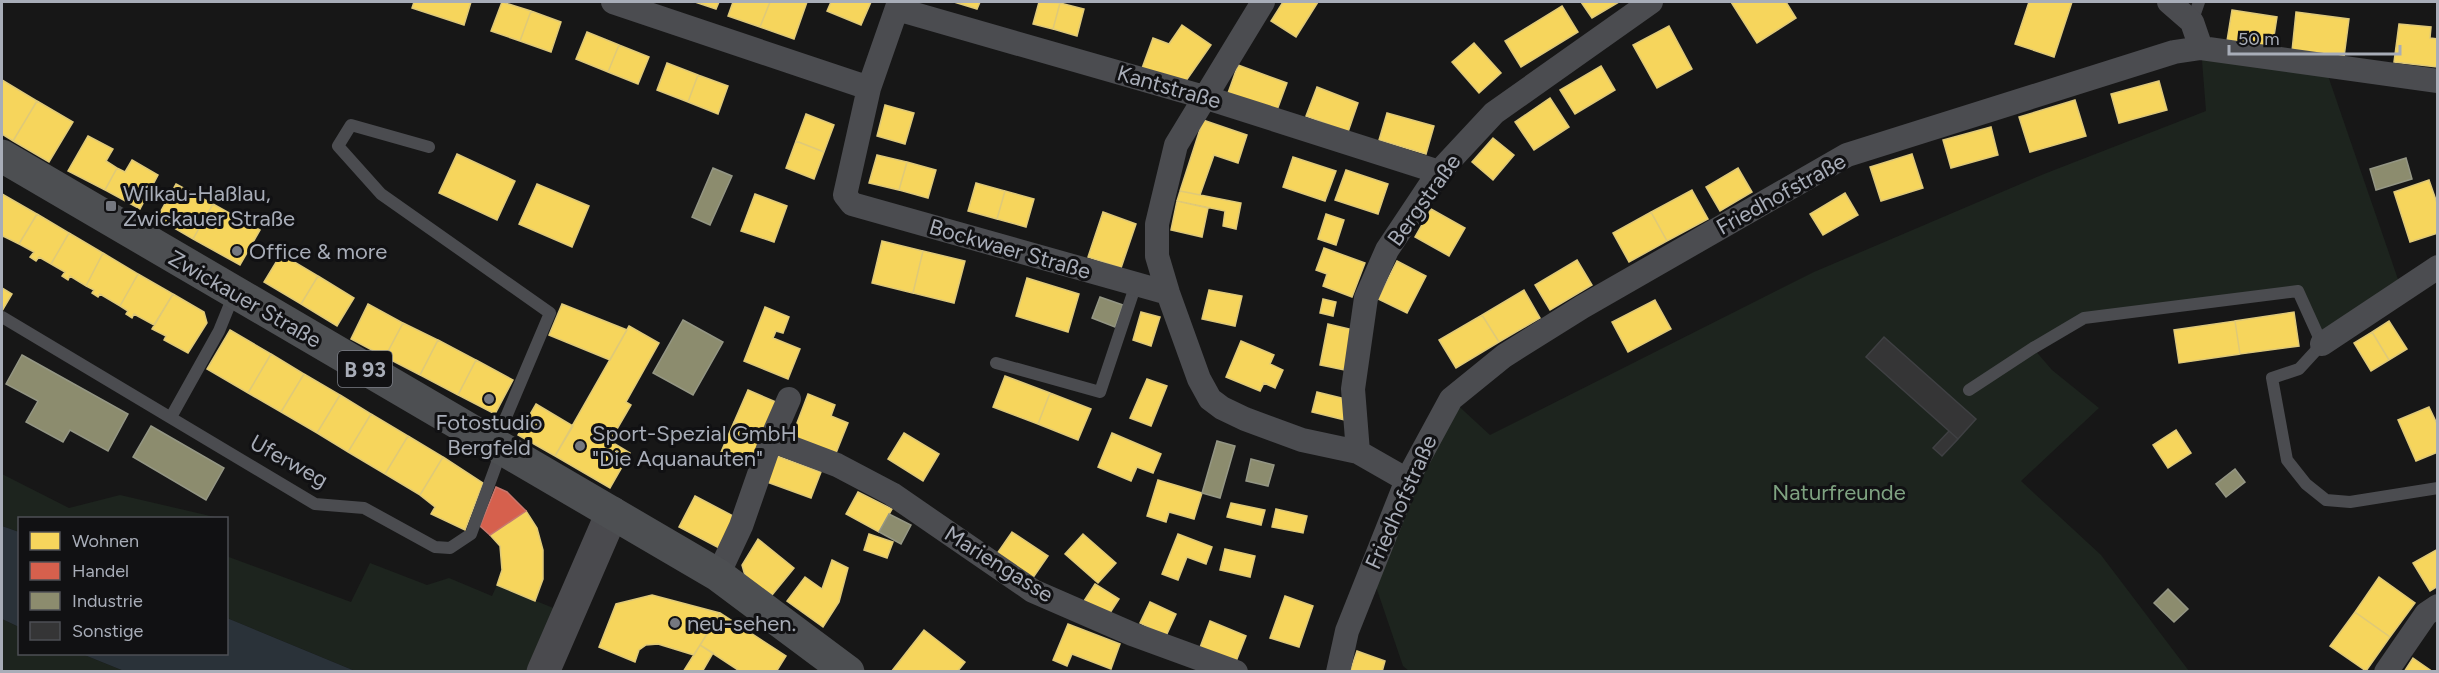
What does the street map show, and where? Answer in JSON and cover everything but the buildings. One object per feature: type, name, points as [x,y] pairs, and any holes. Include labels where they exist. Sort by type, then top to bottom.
[{"type":"main road","name":"Zwickauer Straße","points":[[2,156],[612,513]]},
{"type":"main road","name":"B 93","points":[[612,513],[718,575],[848,672]]},
{"type":"main road","points":[[543,672],[612,513]]},
{"type":"street","points":[[613,2],[869,88],[898,5]]},
{"type":"street","points":[[1263,2],[1176,145],[1157,224],[1157,256],[1168,293],[1199,379],[1210,399],[1237,416],[1302,440],[1359,452],[1407,480]]},
{"type":"street","name":"Bergstraße","points":[[1359,452],[1353,389],[1366,298],[1387,250],[1439,172],[1494,112],[1651,2]]},
{"type":"street","points":[[2169,2],[2196,12],[2201,48]]},
{"type":"street","name":"Kantstraße","points":[[898,5],[1204,97],[1439,172]]},
{"type":"street","name":"Friedhofstraße","points":[[1338,672],[1351,621],[1407,480],[1451,399],[1504,356],[1582,307],[1846,155],[2174,52],[2201,48],[2438,81]]},
{"type":"street","name":"Bockwaer Straße","points":[[869,88],[845,195],[852,204],[1168,293]]},
{"type":"street","points":[[2322,344],[2438,267]]},
{"type":"street","points":[[718,575],[741,526],[771,440],[789,399]]},
{"type":"street","name":"Mariengasse","points":[[771,440],[837,465],[892,494],[1033,591],[1132,634],[1236,672]]},
{"type":"street","points":[[2386,672],[2426,614],[2438,606]]},
{"type":"lane","name":"Uferweg","points":[[2,318],[315,504],[364,508],[435,547],[450,548],[471,534],[498,446],[550,314],[381,194],[338,146],[351,125],[429,147]]},
{"type":"lane","points":[[996,363],[1100,392],[1136,284]]},
{"type":"lane","points":[[1969,390],[2084,318],[2298,291],[2322,344],[2299,369],[2272,378],[2287,460],[2306,484],[2326,500],[2349,502],[2438,488]]},
{"type":"lane","points":[[171,417],[219,331],[234,292]]},
{"type":"green space","name":"Naturfreunde","points":[[2201,48],[2325,67],[2402,291],[2322,344],[2297,291],[2084,318],[2033,348],[2052,370],[2099,408],[2021,481],[2101,555],[2189,671],[1409,671],[1403,666],[1370,569],[1451,399],[1490,435],[1814,272],[2044,174],[2206,111]]},
{"type":"green space","points":[[2,474],[69,508],[120,495],[215,517],[18,517],[18,532],[2,526]]},
{"type":"green space","points":[[228,557],[351,602],[370,563],[427,585],[449,578],[492,596],[497,585],[568,614],[543,671],[355,671],[228,618]]},
{"type":"green space","points":[[2,619],[18,627],[18,655],[84,655],[124,671],[2,671]]},
{"type":"shaded area","points":[[2,526],[18,532],[18,627],[2,619]]},
{"type":"shaded area","points":[[228,618],[355,671],[124,671],[84,655],[228,655]]},
{"type":"place","name":"Wilkau-Haßlau, Zwickauer Straße","points":[[111,206]]},
{"type":"place","name":"Office & more","points":[[237,251]]},
{"type":"place","name":"Fotostudio Bergfeld","points":[[489,399]]},
{"type":"place","name":"Sport-Spezial GmbH \"Die Aquanauten\"","points":[[580,446]]},
{"type":"place","name":"neu-sehen.","points":[[675,623]]}]
